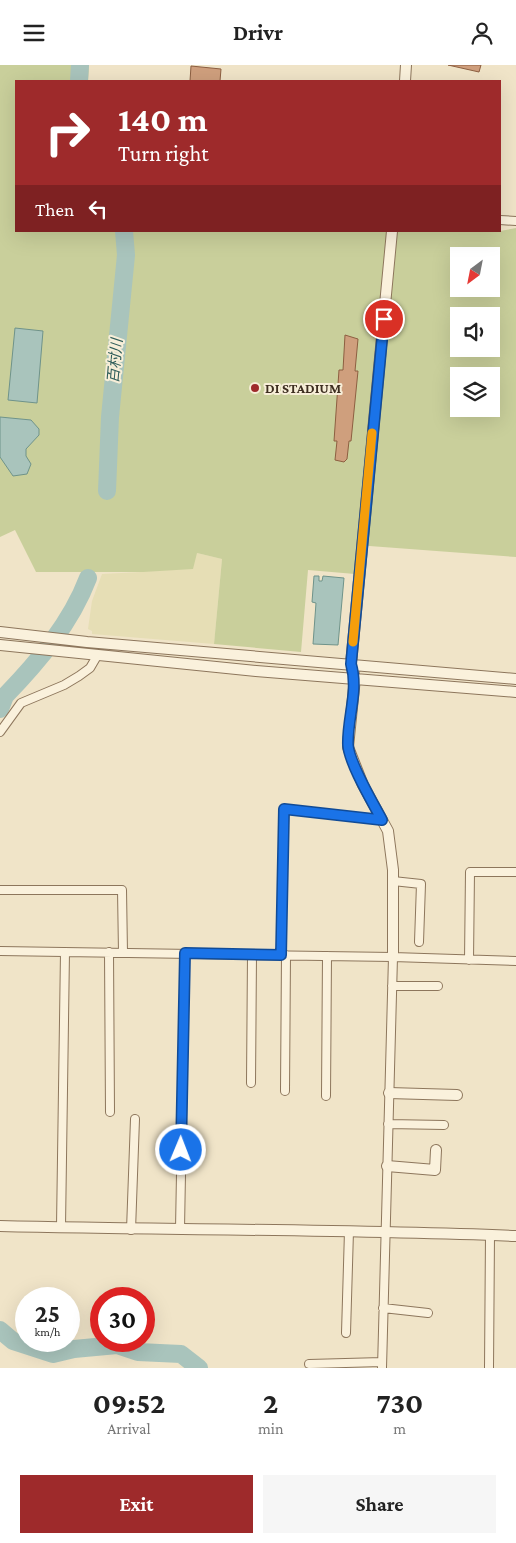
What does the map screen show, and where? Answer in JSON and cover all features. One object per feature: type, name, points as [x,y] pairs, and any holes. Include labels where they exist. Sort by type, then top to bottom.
[{"type":"street","points":[[405,80],[406,65]]},
{"type":"street","points":[[501,220],[516,221]]},
{"type":"street","points":[[309,1364],[382,1365],[393,957],[393,881],[388,831],[363,785],[348,747],[355,678],[351,664],[392,232]]},
{"type":"street","points":[[0,632],[66,640],[516,679]]},
{"type":"street","points":[[0,645],[97,656],[516,692]]},
{"type":"street","points":[[0,732],[21,703],[64,685],[79,676],[90,668],[97,656]]},
{"type":"street","points":[[285,1091],[283,955],[284,809],[382,820]]},
{"type":"street","points":[[469,960],[470,872],[516,872]]},
{"type":"street","points":[[393,881],[421,884],[419,942]]},
{"type":"street","points":[[0,890],[122,890],[123,953]]},
{"type":"street","points":[[0,951],[393,957],[516,961]]},
{"type":"street","points":[[61,1227],[65,952]]},
{"type":"street","points":[[109,953],[110,1112]]},
{"type":"street","points":[[180,1229],[185,953]]},
{"type":"street","points":[[252,955],[252,1083]]},
{"type":"street","points":[[326,1096],[327,956]]},
{"type":"street","points":[[392,986],[438,986]]},
{"type":"street","points":[[389,1093],[457,1095]]},
{"type":"street","points":[[132,1230],[134,1119]]},
{"type":"street","points":[[388,1124],[444,1125]]},
{"type":"street","points":[[387,1167],[435,1170],[436,1150]]},
{"type":"street","points":[[0,1226],[132,1230],[349,1231],[385,1234],[516,1236]]},
{"type":"street","points":[[346,1333],[349,1231]]},
{"type":"street","points":[[489,1368],[490,1235]]},
{"type":"street","points":[[384,1308],[428,1313]]},
{"type":"shaded area","points":[[197,553],[222,559],[214,644],[92,634],[92,631],[88,629],[92,601],[102,574],[141,572]]},
{"type":"green space","points":[[0,65],[89,65],[88,80],[15,80],[15,232],[501,232],[516,228],[516,557],[356,545],[355,574],[308,570],[301,652],[214,644],[222,559],[197,553],[193,569],[143,572],[36,572],[15,530],[0,537]]},
{"type":"water","points":[[15,328],[43,331],[37,403],[8,400]]},
{"type":"water","points":[[0,417],[31,420],[39,429],[39,435],[26,449],[26,456],[31,464],[27,474],[13,476],[0,457]]},
{"type":"water","points":[[314,576],[319,576],[319,581],[322,581],[323,576],[344,578],[338,645],[313,644],[316,603],[312,602]]},
{"type":"building","points":[[448,65],[481,65],[479,72]]},
{"type":"building","points":[[191,66],[221,69],[220,80],[190,80]]},
{"type":"building","points":[[345,335],[358,339],[355,371],[358,371],[351,441],[349,441],[347,459],[344,462],[335,460],[337,441],[334,441],[339,370],[343,370]]},
{"type":"waterway","name":"百村川","points":[[79,80],[80,65]]},
{"type":"waterway","name":"百村川","points":[[107,491],[110,417],[126,255],[124,232]]},
{"type":"waterway","name":"百村川","points":[[0,709],[5,696],[30,670],[63,626],[81,595],[88,578]]},
{"type":"waterway","name":"百村川","points":[[0,1330],[13,1341],[53,1354],[74,1349],[117,1345],[138,1352],[181,1354],[199,1368]]},
{"type":"slow traffic","points":[[353,642],[372,433]]},
{"type":"place","name":"DI STADIUM","points":[[255,388]]},
{"type":"route","points":[[181,1150],[185,953],[281,955],[284,809],[382,820],[363,785],[348,747],[355,678],[351,664],[384,319]]}]
